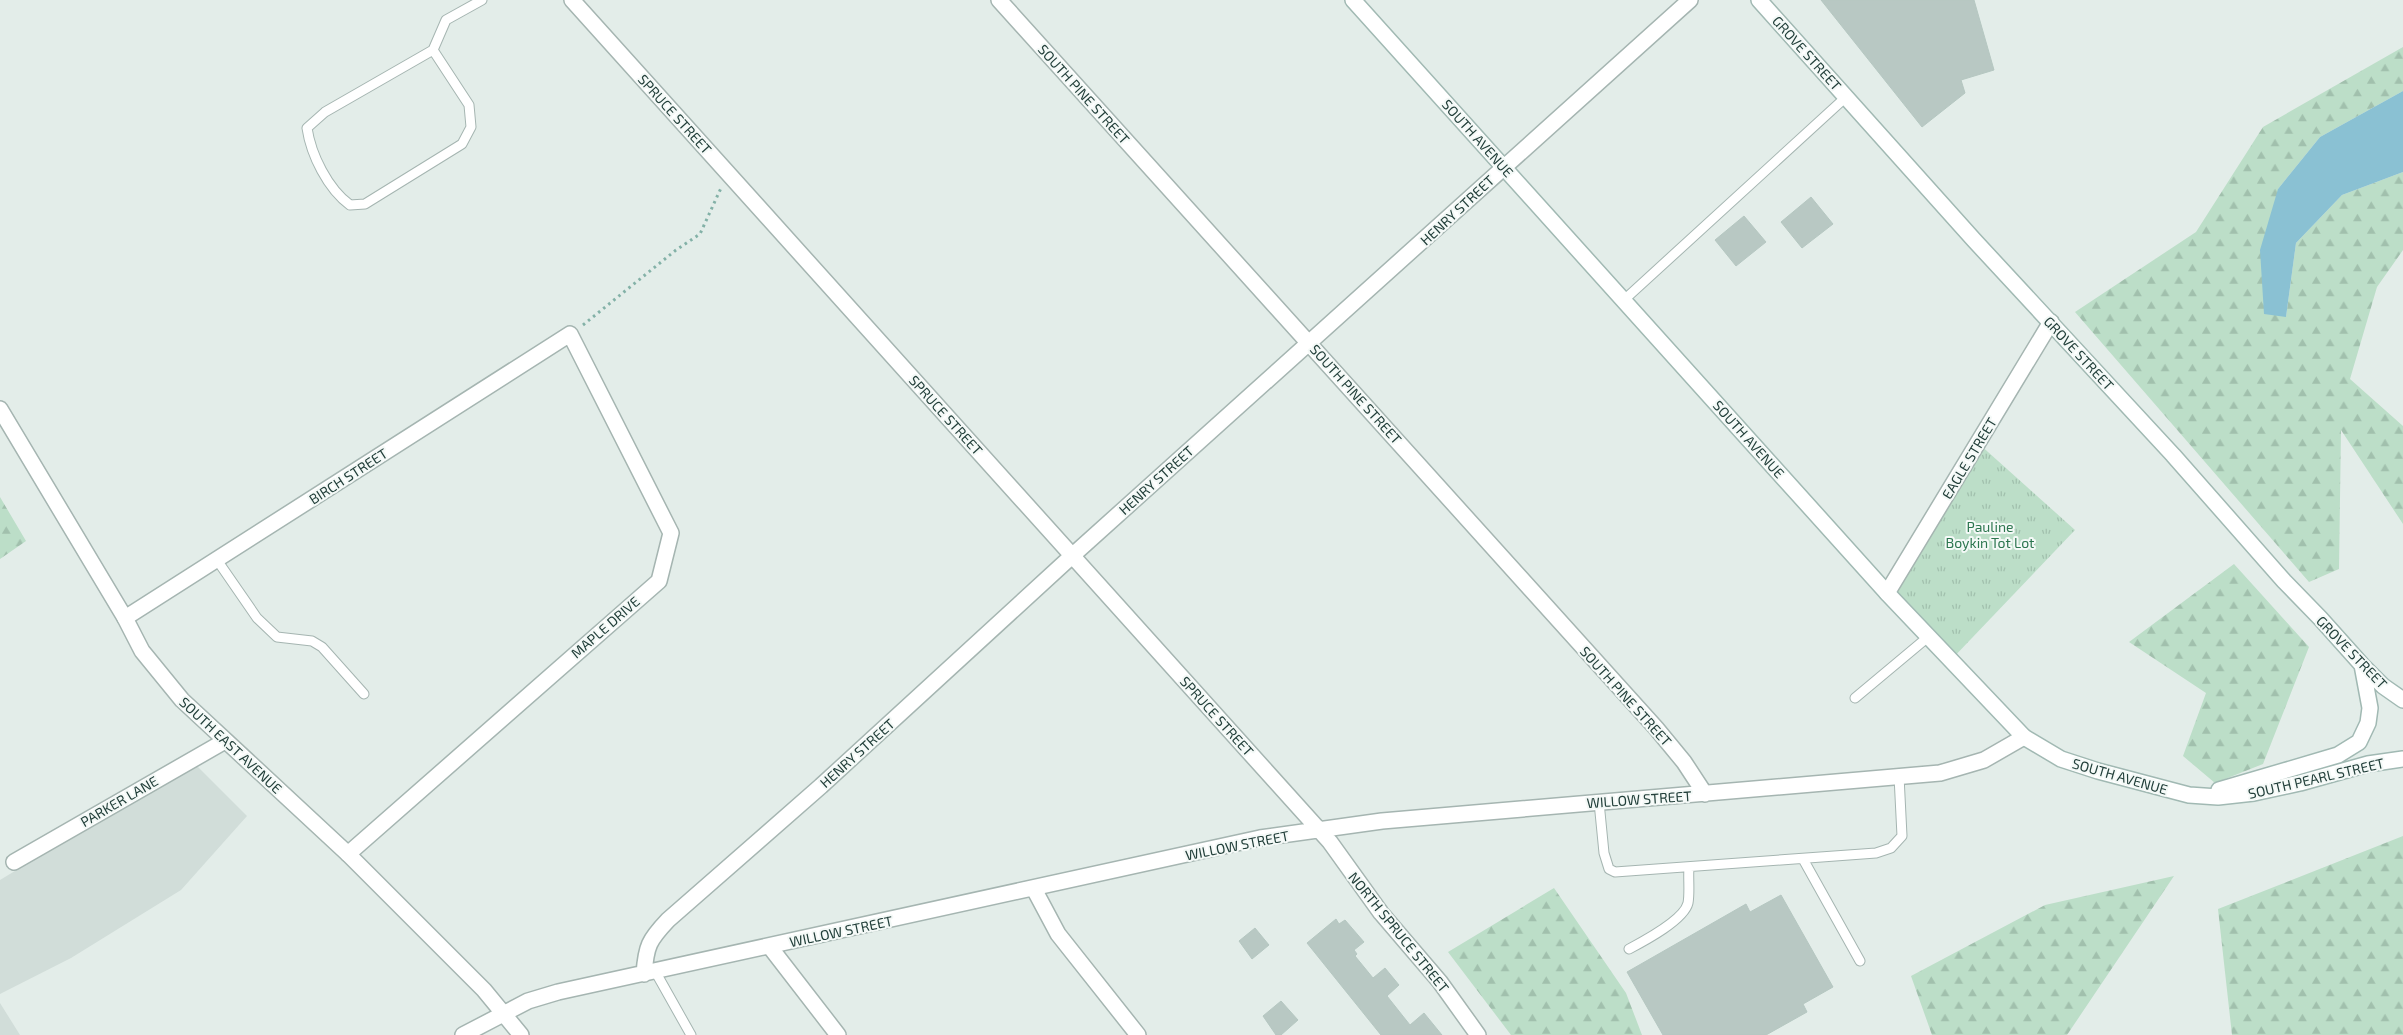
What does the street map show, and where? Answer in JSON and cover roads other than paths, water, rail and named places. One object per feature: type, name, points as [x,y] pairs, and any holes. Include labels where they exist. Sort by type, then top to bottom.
[{"type":"street","name":"SPRUCE STREET","points":[[572,0],[1319,830]]},
{"type":"street","name":"SOUTH PINE STREET","points":[[999,0],[1656,728],[1684,762],[1705,794]]},
{"type":"street","name":"SOUTH AVENUE","points":[[1353,0],[1887,593],[2024,737],[2061,759],[2198,796]]},
{"type":"street","name":"HENRY STREET","points":[[650,972],[647,945],[668,920],[828,779],[1072,555],[1690,0]]},
{"type":"street","name":"GROVE STREET","points":[[1759,0],[2362,665],[2383,686],[2403,700]]},
{"type":"street","name":"EAGLE STREET","points":[[1887,593],[2051,322]]},
{"type":"street","name":"BIRCH STREET","points":[[125,618],[570,334]]},
{"type":"street","name":"MAPLE DRIVE","points":[[348,854],[659,581],[671,533],[570,334]]},
{"type":"street","name":"SOUTH EAST AVENUE","points":[[0,409],[125,618],[142,651],[182,700],[348,854],[484,990],[521,1035]]},
{"type":"street","points":[[2198,796],[2338,755],[2359,742],[2368,723],[2370,708],[2362,665]]},
{"type":"street","name":"WILLOW STREET","points":[[463,1035],[528,1002],[558,992],[1260,838],[1382,821],[1940,773],[1984,760],[2024,737]]},
{"type":"street","name":"PARKER LANE","points":[[14,862],[225,741]]},
{"type":"street","name":"SOUTH PEARL STREET","points":[[2198,796],[2218,797],[2254,793],[2368,764],[2403,759]]},
{"type":"street","name":"NORTH SPRUCE STREET","points":[[1319,830],[1381,913],[1440,982],[1478,1035]]},
{"type":"street","points":[[1034,889],[1058,934],[1138,1035]]},
{"type":"street","points":[[770,946],[838,1035]]},
{"type":"lane","points":[[433,50],[469,105],[471,127],[462,144],[365,204],[350,205],[336,195],[309,144],[307,128],[325,112],[433,50],[446,20],[482,0]]},
{"type":"lane","points":[[1624,300],[1846,97]]},
{"type":"lane","points":[[217,560],[257,618],[277,637],[312,641],[322,647],[364,694]]},
{"type":"lane","points":[[1855,698],[1928,637]]},
{"type":"lane","points":[[1599,802],[1604,853],[1609,869],[1615,872],[1876,853],[1891,848],[1902,836],[1899,776]]},
{"type":"lane","points":[[1803,859],[1860,961]]},
{"type":"lane","points":[[1629,949],[1650,938],[1678,916],[1688,905],[1689,867]]},
{"type":"lane","points":[[650,972],[691,1035]]},
{"type":"water","points":[[2403,91],[2403,172],[2342,195],[2296,243],[2286,317],[2264,314],[2260,250],[2278,189],[2320,137]]},
{"type":"park label","name":"Pauline Boykin Tot Lot","points":[[1990,534]]}]
